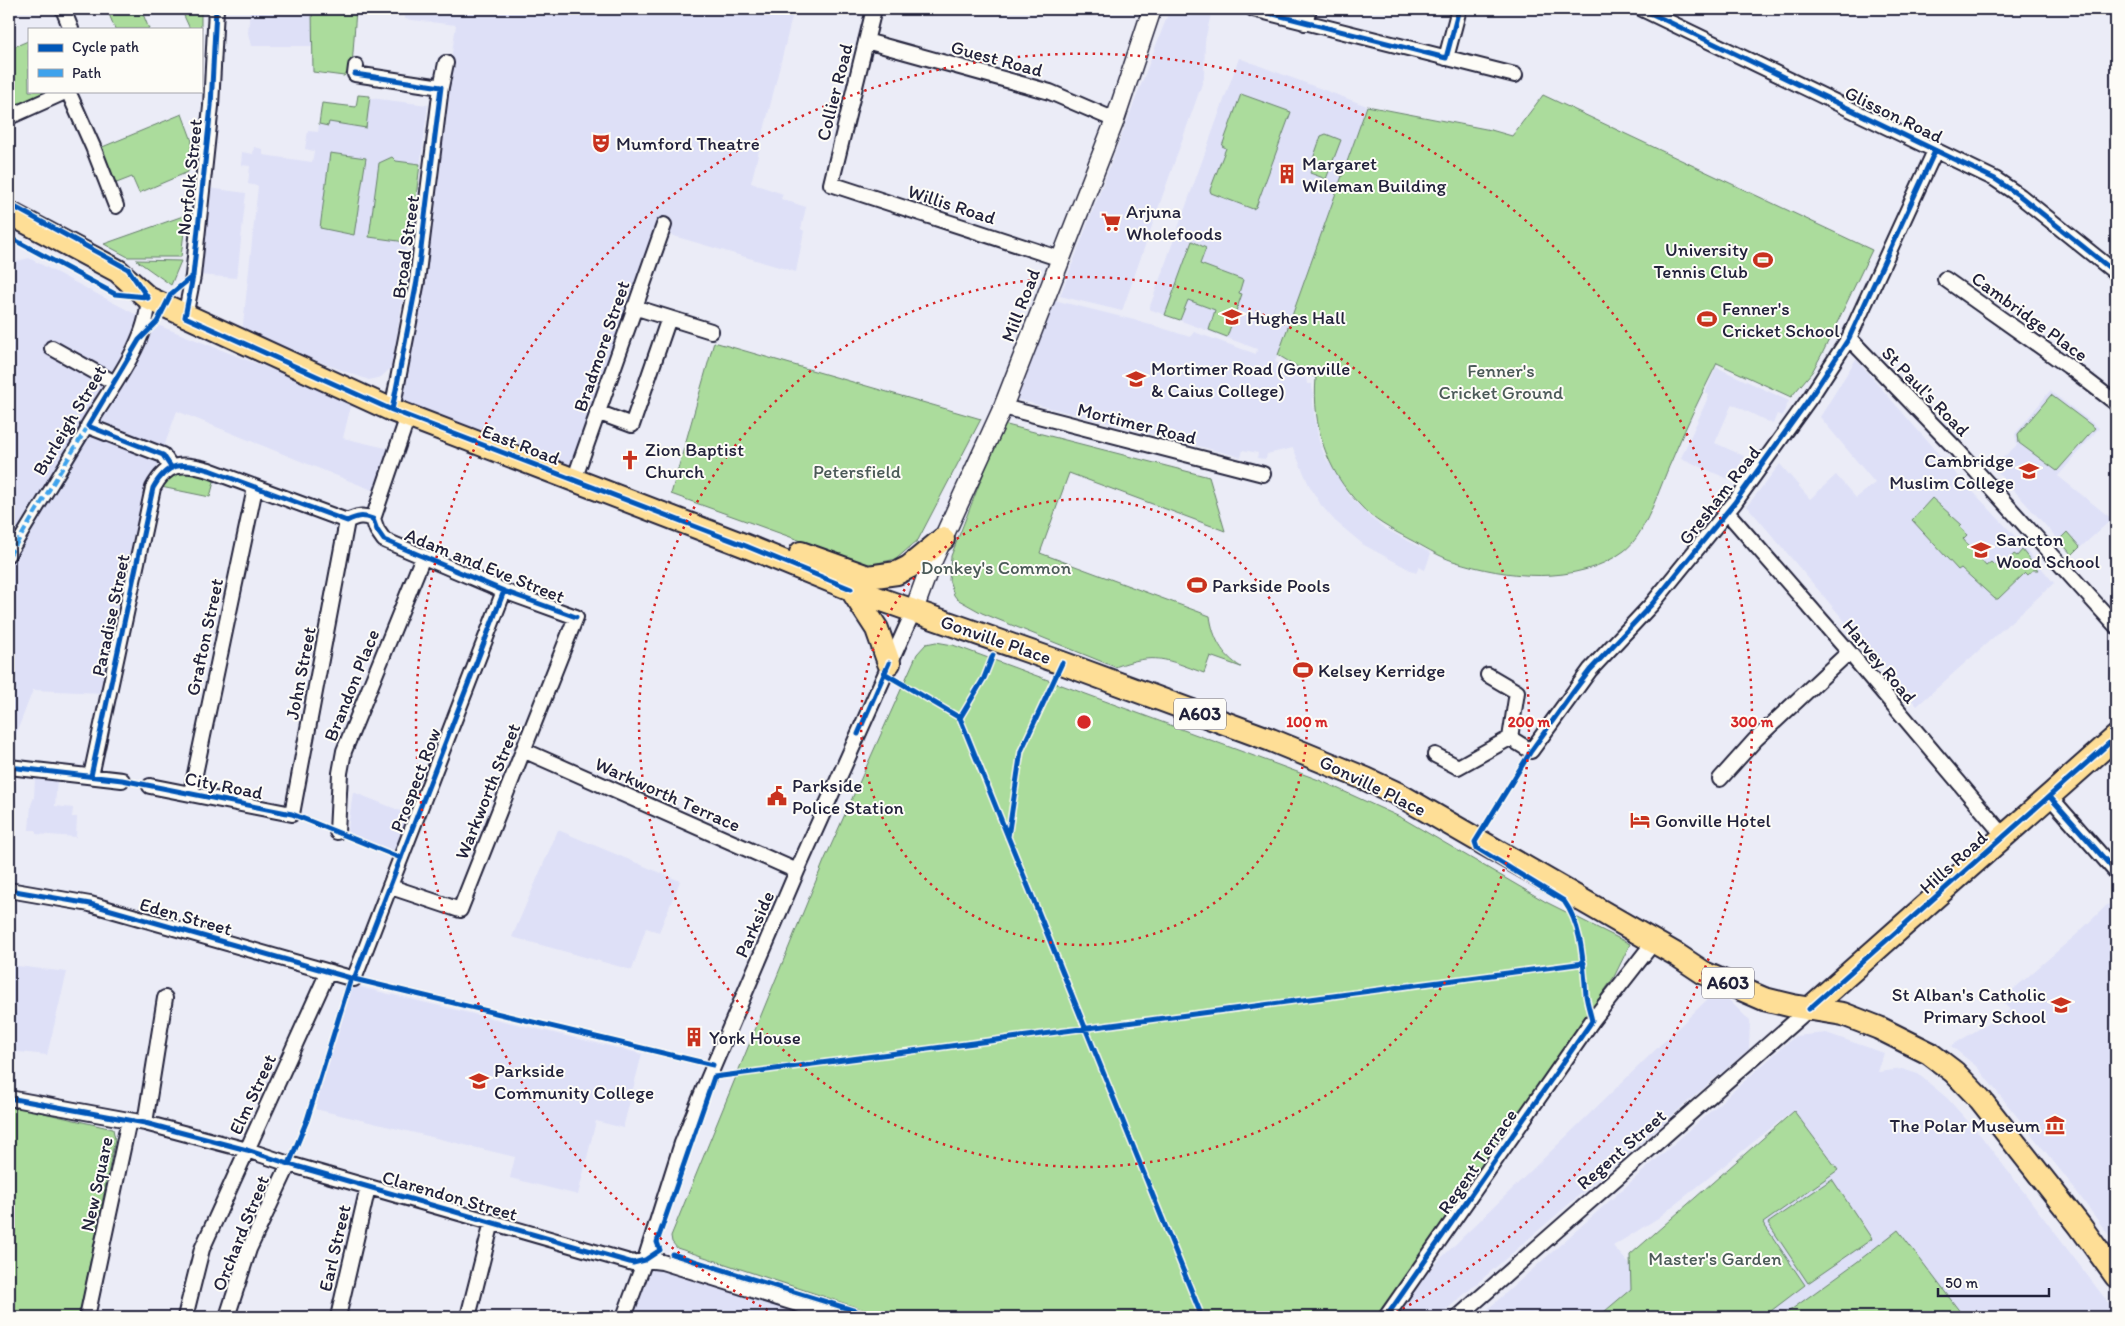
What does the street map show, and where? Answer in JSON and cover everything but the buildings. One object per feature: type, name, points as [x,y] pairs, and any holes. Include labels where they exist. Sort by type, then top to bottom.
[{"type":"main road","name":"East Road","points":[[9,213],[118,271],[147,298]]},
{"type":"main road","name":"East Road","points":[[9,229],[111,284],[147,298],[185,317],[400,413],[746,546],[851,589],[914,610]]},
{"type":"main road","points":[[746,546],[791,550],[868,577],[897,573],[909,568],[943,539]]},
{"type":"main road","points":[[851,589],[877,629],[889,663]]},
{"type":"main road","name":"Gonville Place","points":[[914,610],[1271,740],[1366,779],[1423,808],[1704,972],[1764,999],[1809,1009]]},
{"type":"main road","name":"Hills Road","points":[[1809,1009],[2116,737]]},
{"type":"main road","name":"A603","points":[[1809,1009],[1843,1014],[1880,1028],[1929,1053],[1954,1072],[1980,1099],[2055,1194],[2116,1276]]},
{"type":"street","points":[[63,9],[71,28]]},
{"type":"street","name":"Norfolk Street","points":[[185,317],[193,276],[211,106],[216,9]]},
{"type":"street","name":"Collier Road","points":[[831,184],[874,9]]},
{"type":"street","name":"Mill Road","points":[[914,610],[929,569],[1003,407],[1115,120],[1152,9]]},
{"type":"street","points":[[1252,9],[1515,75]]},
{"type":"street","points":[[1305,23],[1309,9]]},
{"type":"street","points":[[1446,58],[1459,9]]},
{"type":"street","name":"Glisson Road","points":[[1642,9],[1995,179],[2020,196],[2116,273]]},
{"type":"street","name":"Guest Road","points":[[866,41],[1050,92],[1115,120]]},
{"type":"street","name":"Broad Street","points":[[373,519],[400,413],[441,87],[446,63]]},
{"type":"street","points":[[356,66],[356,74],[441,87]]},
{"type":"street","points":[[9,117],[65,92]]},
{"type":"street","points":[[67,92],[93,147],[116,206]]},
{"type":"street","name":"Gresham Road","points":[[1510,738],[1531,751],[1590,670],[1652,604],[1726,512],[1812,395],[1849,338],[1935,151]]},
{"type":"street","name":"Willis Road","points":[[831,184],[1061,259]]},
{"type":"street","name":"Bradmore Street","points":[[574,480],[664,225]]},
{"type":"street","name":"Cambridge Place","points":[[1945,279],[2068,366],[2116,403]]},
{"type":"street","name":"Burleigh Street","points":[[9,556],[139,340],[148,316],[147,298]]},
{"type":"street","points":[[634,307],[711,331]]},
{"type":"street","points":[[597,412],[632,424],[668,318]]},
{"type":"street","name":"St Paul's Road","points":[[1849,338],[1958,451],[2116,626]]},
{"type":"street","points":[[52,348],[115,382]]},
{"type":"street","name":"Mortimer Road","points":[[1003,407],[1263,474]]},
{"type":"street","points":[[88,426],[163,455],[171,467],[188,464],[206,469],[347,521],[358,516],[373,519]]},
{"type":"street","name":"Paradise Street","points":[[91,776],[153,488],[160,476],[171,467]]},
{"type":"street","name":"Grafton Street","points":[[191,794],[255,488]]},
{"type":"street","name":"Harvey Road","points":[[1726,512],[1849,652],[2004,836]]},
{"type":"street","name":"Adam and Eve Street","points":[[373,519],[377,530],[384,540],[504,591],[576,617]]},
{"type":"street","name":"John Street","points":[[292,814],[347,521]]},
{"type":"street","name":"Brandon Place","points":[[337,832],[340,773],[344,751],[423,557]]},
{"type":"street","name":"Prospect Row","points":[[354,979],[504,591]]},
{"type":"street","name":"Parkside","points":[[624,1317],[645,1260],[682,1143],[705,1086],[797,871],[914,610]]},
{"type":"street","name":"Warkworth Street","points":[[391,887],[460,910],[576,617]]},
{"type":"street","points":[[1720,778],[1755,740],[1849,652]]},
{"type":"street","points":[[1435,755],[1458,767],[1510,738],[1517,692],[1488,675]]},
{"type":"street","name":"Warkworth Terrace","points":[[523,750],[797,871]]},
{"type":"street","points":[[9,767],[122,780]]},
{"type":"street","name":"City Road","points":[[150,786],[292,814]]},
{"type":"street","points":[[2050,796],[2116,872]]},
{"type":"street","name":"Eden Street","points":[[9,890],[90,904],[354,979]]},
{"type":"street","name":"Regent Terrace","points":[[1386,1317],[1592,1021],[1653,943]]},
{"type":"street","name":"Elm Street","points":[[185,1317],[202,1249],[328,972]]},
{"type":"street","points":[[146,1123],[165,998]]},
{"type":"street","name":"Regent Street","points":[[1458,1317],[1809,1009]]},
{"type":"street","name":"New Square","points":[[9,1098],[129,1120],[87,1317]]},
{"type":"street","name":"Clarendon Street","points":[[129,1120],[247,1150],[289,1164],[633,1264],[645,1260],[662,1262],[839,1317]]},
{"type":"street","name":"Orchard Street","points":[[228,1317],[249,1249],[289,1164]]},
{"type":"street","name":"Earl Street","points":[[338,1317],[368,1187]]},
{"type":"street","points":[[468,1317],[492,1222]]},
{"type":"shaded area","points":[[250,9],[312,9],[314,46],[251,46],[248,33]]},
{"type":"shaded area","points":[[404,9],[794,9],[751,183],[783,194],[781,199],[806,207],[801,229],[804,231],[796,272],[657,231],[571,471],[398,401],[417,293],[456,25],[404,19]]},
{"type":"shaded area","points":[[1170,9],[1212,9],[1205,41],[1204,78],[1122,311],[1060,296]]},
{"type":"shaded area","points":[[1217,9],[1249,9],[1247,16]]},
{"type":"shaded area","name":"Hughes Hall","points":[[1239,58],[1367,106],[1275,362],[1306,378],[1307,384],[1312,384],[1319,441],[1326,458],[1349,495],[1371,518],[1386,529],[1431,553],[1425,570],[1419,567],[1416,573],[1364,545],[1335,521],[1321,505],[1309,485],[1293,448],[1267,454],[1266,459],[1257,458],[1258,453],[1243,450],[1241,457],[1015,399],[1054,300],[1146,323],[1190,337],[1194,332],[1256,354],[1257,349],[1149,309]]},
{"type":"shaded area","points":[[358,95],[428,105],[411,239],[406,242],[405,252],[409,259],[392,367],[381,377],[369,380],[242,334],[258,186],[248,184],[250,166],[241,165],[242,152],[253,154],[254,147],[263,149],[263,155],[312,162],[314,151],[305,149],[308,131],[318,132],[322,103],[356,107]]},
{"type":"shaded area","points":[[208,188],[246,193],[237,278],[198,275]]},
{"type":"shaded area","points":[[29,258],[150,322],[352,401],[343,438],[390,449],[377,492],[177,411],[133,539],[103,693],[33,690],[9,752],[9,263]]},
{"type":"shaded area","points":[[1856,359],[1948,465],[2012,533],[2054,583],[1917,706],[1747,506],[1780,464],[1810,499],[1836,475],[1856,498],[1875,483],[1820,417]]},
{"type":"shaded area","points":[[1716,367],[1789,401],[1782,416],[1777,414],[1773,424],[1732,404],[1715,443],[1744,456],[1737,471],[1732,470],[1728,479],[1681,458],[1709,395],[1705,393]]},
{"type":"shaded area","name":"Cambridge Muslim College","points":[[2050,391],[2099,428],[2058,476],[2112,519],[2072,555],[1993,467],[2017,445],[2015,434]]},
{"type":"shaded area","points":[[35,779],[57,780],[55,806],[73,808],[72,817],[77,817],[76,837],[36,834],[36,830],[29,830]]},
{"type":"shaded area","points":[[353,792],[411,815],[396,854],[347,835]]},
{"type":"shaded area","points":[[558,830],[680,881],[659,932],[646,928],[632,970],[512,937]]},
{"type":"shaded area","points":[[2108,904],[2116,914],[2116,1245],[2065,1176],[1977,1067],[1951,1046],[2010,1010],[2001,1000],[2076,935]]},
{"type":"shaded area","points":[[9,965],[67,972],[47,1055],[9,1051]]},
{"type":"shaded area","name":"Parkside Community College","points":[[351,985],[642,1054],[623,1128],[596,1121],[578,1195],[510,1178],[515,1157],[315,1109]]},
{"type":"shaded area","points":[[1718,989],[1750,1021],[1749,1049],[1438,1317],[1387,1317],[1434,1265]]},
{"type":"shaded area","points":[[1826,1033],[1884,1053],[1878,1072],[1902,1069],[1918,1074],[1947,1098],[1981,1136],[2116,1313],[2116,1317],[1532,1317],[1536,1314],[1534,1312],[1528,1317],[1479,1317],[1795,1036]],"holes":[[[1799,1106],[1630,1255],[1630,1265],[1613,1246],[1658,1218]]]},
{"type":"shaded area","points":[[648,1267],[651,1267],[815,1317],[630,1317]]},
{"type":"green space","points":[[107,9],[141,9],[149,28],[115,28]]},
{"type":"green space","points":[[181,9],[201,9],[201,28],[190,28]]},
{"type":"green space","points":[[312,9],[356,9],[352,67],[344,76],[313,72]]},
{"type":"green space","points":[[28,41],[28,92],[47,92],[9,109],[9,49]]},
{"type":"green space","points":[[1241,94],[1291,112],[1256,207],[1253,209],[1211,193],[1210,190],[1226,148],[1222,146]]},
{"type":"green space","points":[[358,95],[370,96],[366,128],[329,122],[328,126],[319,124],[322,103],[356,107]]},
{"type":"green space","name":"Fenner's Cricket Ground","points":[[1543,95],[1872,250],[1812,372],[1791,397],[1717,363],[1699,399],[1645,523],[1632,544],[1605,562],[1585,570],[1541,576],[1495,572],[1453,561],[1436,554],[1371,516],[1348,491],[1330,462],[1319,430],[1316,413],[1316,378],[1278,355],[1367,106],[1491,130],[1512,136]]},
{"type":"green space","points":[[182,114],[192,141],[188,172],[139,193],[132,177],[114,184],[100,148]]},
{"type":"green space","points":[[1326,134],[1341,140],[1326,179],[1310,173],[1321,136]]},
{"type":"green space","points":[[330,153],[366,158],[354,235],[320,228]]},
{"type":"green space","points":[[392,157],[396,161],[420,164],[411,239],[406,242],[369,237],[379,163]]},
{"type":"green space","points":[[186,215],[181,257],[128,257],[104,244]]},
{"type":"green space","points":[[1192,241],[1206,248],[1200,264],[1243,280],[1239,293],[1242,294],[1227,337],[1209,330],[1215,310],[1188,300],[1180,320],[1165,315]]},
{"type":"green space","points":[[136,260],[181,261],[171,285]]},
{"type":"green space","name":"Petersfield","points":[[714,342],[981,419],[918,540],[896,559],[868,565],[671,494]]},
{"type":"green space","points":[[2051,395],[2095,428],[2057,471],[2019,443],[2018,434]]},
{"type":"green space","name":"Donkey's Common","points":[[1003,424],[1209,477],[1225,531],[1069,473],[1040,553],[1210,616],[1216,639],[1229,657],[1241,667],[1210,656],[1204,673],[1160,659],[1129,662],[1115,667],[982,613],[957,599],[949,580],[951,556]]},
{"type":"green space","points":[[188,470],[215,478],[210,497],[161,487],[172,472]]},
{"type":"green space","points":[[1932,498],[1962,525],[1960,527],[1967,535],[1963,539],[1986,566],[1991,562],[2002,570],[2009,566],[2008,561],[2014,554],[2017,556],[2022,550],[2038,570],[2033,570],[2027,575],[2025,573],[1998,599],[1995,599],[1961,568],[1958,570],[1912,520]]},
{"type":"green space","points":[[2067,532],[2080,547],[2072,555],[2059,540]]},
{"type":"green space","points":[[936,642],[953,645],[1319,780],[1402,818],[1546,902],[1630,944],[1614,977],[1438,1228],[1396,1294],[1375,1317],[886,1317],[677,1248],[672,1242],[671,1236],[824,861],[917,654],[926,644]]},
{"type":"green space","points":[[9,1105],[113,1129],[115,1139],[79,1317],[9,1317]]},
{"type":"green space","name":"Master's Garden","points":[[1794,1111],[1838,1170],[1763,1223],[1805,1285],[1763,1317],[1598,1317],[1631,1289],[1630,1255]]},
{"type":"green space","points":[[1832,1179],[1872,1239],[1808,1283],[1768,1223]]},
{"type":"green space","points":[[1898,1230],[1964,1317],[1781,1317],[1857,1262]]},
{"type":"marked path","points":[[9,556],[88,426]]},
{"type":"cycle path","points":[[216,9],[211,106],[193,276],[185,317],[392,410],[746,546],[851,589]]},
{"type":"cycle path","points":[[1253,9],[1446,58],[1459,9]]},
{"type":"cycle path","points":[[1642,9],[1995,179],[2020,196],[2116,273]]},
{"type":"cycle path","points":[[355,74],[441,87],[417,281],[392,410]]},
{"type":"cycle path","points":[[1386,1317],[1592,1021],[1586,998],[1579,934],[1564,901],[1477,848],[1475,842],[1531,751],[1574,691],[1590,670],[1652,604],[1735,502],[1812,395],[1849,338],[1935,151]]},
{"type":"cycle path","points":[[9,204],[128,269],[148,298]]},
{"type":"cycle path","points":[[9,237],[115,294],[146,297]]},
{"type":"cycle path","points":[[171,467],[163,455],[88,426],[139,340],[157,322],[171,294],[193,276]]},
{"type":"cycle path","points":[[91,776],[153,488],[164,473],[176,466],[183,465],[209,470],[347,521],[360,517],[373,519],[377,530],[384,540],[504,591],[576,617]]},
{"type":"cycle path","points":[[354,979],[504,591]]},
{"type":"cycle path","points":[[960,718],[984,678],[993,655]]},
{"type":"cycle path","points":[[858,734],[889,663]]},
{"type":"cycle path","points":[[1008,837],[1021,751],[1062,663]]},
{"type":"cycle path","points":[[884,673],[960,718],[1202,1317]]},
{"type":"cycle path","points":[[1809,1009],[2116,737]]},
{"type":"cycle path","points":[[9,767],[122,780],[292,814],[401,858]]},
{"type":"cycle path","points":[[2050,797],[2116,872]]},
{"type":"cycle path","points":[[9,890],[90,904],[354,979],[713,1065]]},
{"type":"cycle path","points":[[9,1098],[145,1123],[247,1150],[289,1164],[633,1263],[645,1260],[660,1250],[657,1242],[714,1077],[1584,963]]},
{"type":"cycle path","points":[[289,1164],[307,1120],[351,978]]},
{"type":"cycle path","points":[[672,1254],[875,1317]]},
{"type":"place","name":"Mumford Theatre","points":[[601,143]]},
{"type":"place","name":"Margaret Wileman Building","points":[[1287,174]]},
{"type":"place","name":"Arjuna Wholefoods","points":[[1111,222]]},
{"type":"place","name":"University Tennis Club","points":[[1763,260]]},
{"type":"place","name":"Hughes Hall","points":[[1232,317]]},
{"type":"place","name":"Fenner's Cricket School","points":[[1707,319]]},
{"type":"place","name":"Mortimer Road (Gonville & Caius College)","points":[[1136,379]]},
{"type":"place","name":"Zion Baptist Church","points":[[630,460]]},
{"type":"place","name":"Cambridge Muslim College","points":[[2029,471]]},
{"type":"place","name":"Sancton Wood School","points":[[1981,550]]},
{"type":"place","name":"Parkside Pools","points":[[1197,585]]},
{"type":"place","name":"Kelsey Kerridge","points":[[1303,670]]},
{"type":"place","name":"Parkside Police Station","points":[[777,796]]},
{"type":"place","name":"Gonville Hotel","points":[[1640,820]]},
{"type":"place","name":"St Alban's Catholic Primary School","points":[[2061,1005]]},
{"type":"place","name":"York House","points":[[694,1037]]},
{"type":"place","name":"Parkside Community College","points":[[479,1081]]},
{"type":"place","name":"The Polar Museum","points":[[2055,1125]]}]
